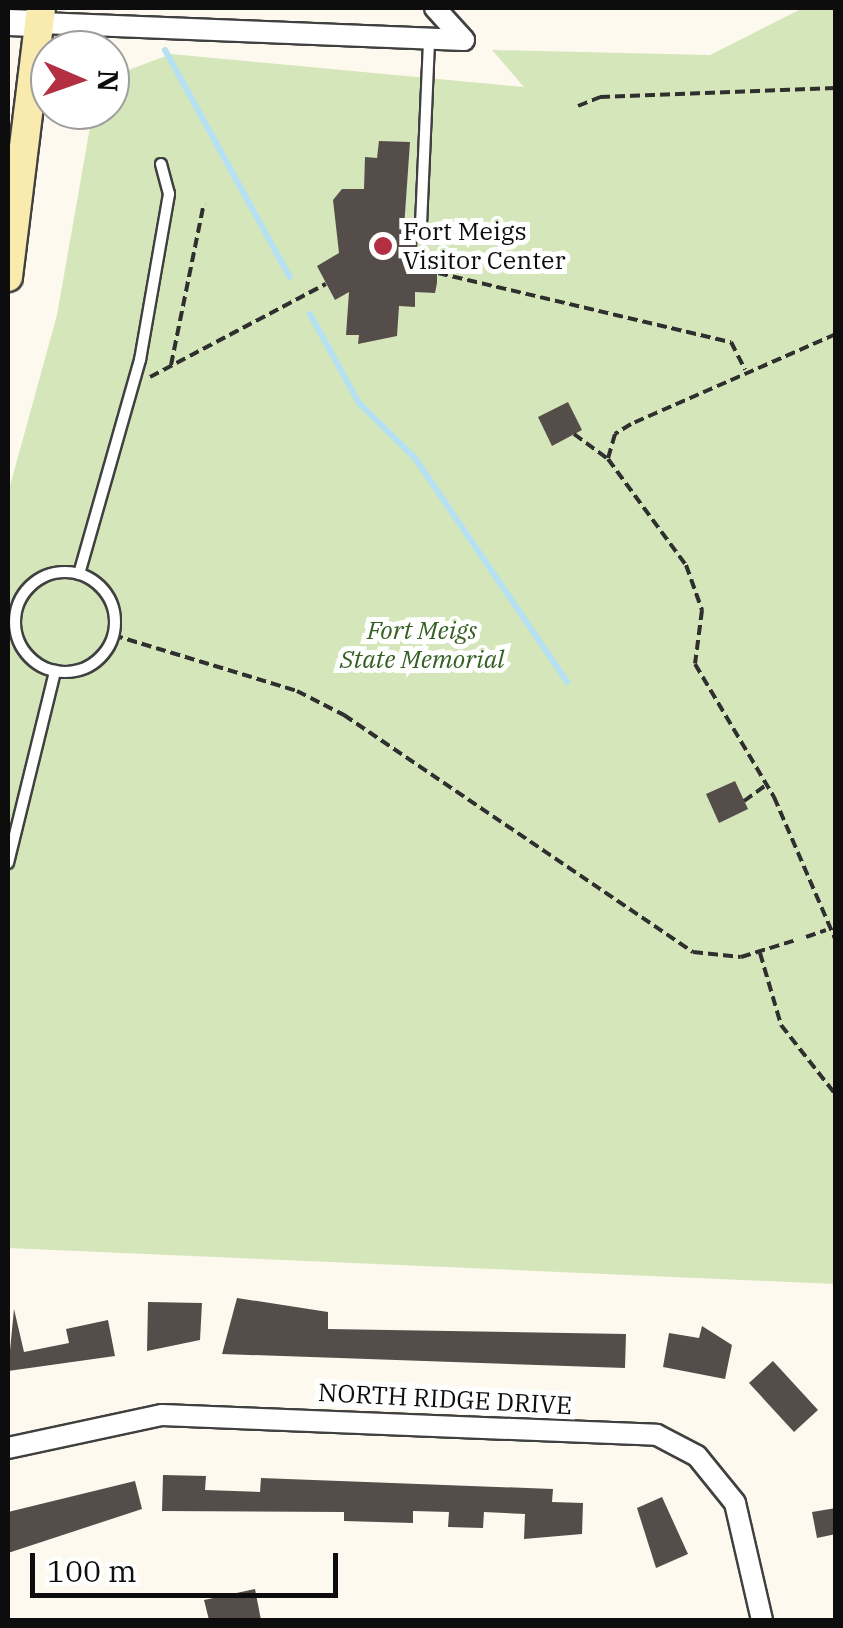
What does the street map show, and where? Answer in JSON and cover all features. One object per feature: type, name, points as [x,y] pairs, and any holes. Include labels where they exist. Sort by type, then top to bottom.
[{"type":"main road","points":[[8,277],[41,15]]},
{"type":"street","points":[[8,22],[41,15],[464,40],[434,8]]},
{"type":"street","name":"NORTH RIDGE DRIVE","points":[[8,1448],[162,1414],[657,1435],[698,1456],[735,1503],[762,1620]]},
{"type":"lane","points":[[421,225],[429,39]]},
{"type":"lane","points":[[79,574],[132,386],[169,194],[161,164]]},
{"type":"lane","points":[[410,171],[424,172]]},
{"type":"lane","points":[[79,574],[104,591],[113,635],[85,668],[55,672],[19,642],[12,607],[48,576],[79,574]]},
{"type":"lane","points":[[8,863],[55,672]]},
{"type":"path","points":[[578,106],[600,98],[836,88]]},
{"type":"path","points":[[171,366],[204,203]]},
{"type":"path","points":[[438,273],[731,342],[745,370]]},
{"type":"path","points":[[132,386],[326,284]]},
{"type":"path","points":[[608,459],[624,429],[745,370],[836,334]]},
{"type":"path","points":[[574,434],[608,459],[686,565],[702,610],[695,664],[767,784],[826,930],[836,941]]},
{"type":"path","points":[[113,635],[297,691],[458,788],[693,952],[760,954],[796,940]]},
{"type":"path","points":[[744,800],[767,784]]},
{"type":"path","points":[[806,936],[826,930]]},
{"type":"path","points":[[760,954],[781,1025],[836,1095]]},
{"type":"green space","name":"Fort Meigs State Memorial","points":[[803,8],[835,8],[835,1284],[8,1248],[8,493],[57,315],[89,130],[130,130],[130,69],[171,54],[524,87],[492,50],[710,55]]},
{"type":"building","name":"Fort Meigs Visitor Center","points":[[379,141],[410,142],[404,228],[418,233],[417,254],[437,255],[437,283],[435,293],[415,292],[415,307],[399,306],[397,336],[358,344],[359,335],[346,335],[349,292],[335,300],[317,266],[339,253],[333,200],[342,189],[364,189],[365,157],[377,158]]},
{"type":"building","points":[[568,402],[582,430],[552,446],[538,417]]},
{"type":"building","points":[[735,781],[748,809],[719,823],[706,794]]},
{"type":"building","points":[[237,1298],[328,1312],[328,1329],[626,1334],[625,1368],[222,1354]]},
{"type":"building","points":[[148,1302],[202,1303],[200,1340],[147,1351]]},
{"type":"building","points":[[14,1309],[24,1352],[69,1343],[66,1329],[108,1320],[115,1356],[8,1371]]},
{"type":"building","points":[[702,1326],[732,1345],[725,1379],[663,1367],[669,1333],[699,1338]]},
{"type":"building","points":[[773,1361],[818,1410],[794,1432],[749,1383]]},
{"type":"building","points":[[163,1475],[206,1476],[205,1490],[260,1492],[261,1478],[553,1489],[552,1502],[583,1503],[582,1534],[524,1539],[525,1514],[484,1512],[483,1528],[448,1527],[449,1512],[413,1511],[413,1523],[344,1521],[344,1512],[162,1511]]},
{"type":"building","points":[[135,1481],[142,1509],[8,1553],[8,1512]]},
{"type":"building","points":[[662,1497],[688,1554],[656,1568],[637,1508]]},
{"type":"building","points":[[836,1508],[836,1534],[817,1538],[812,1512]]},
{"type":"building","points":[[255,1589],[261,1620],[209,1620],[204,1600]]},
{"type":"waterway","points":[[165,50],[290,277]]},
{"type":"waterway","points":[[310,314],[359,403],[415,458],[567,682]]},
{"type":"place","name":"Fort Meigs Visitor Center","points":[[383,246]]}]
